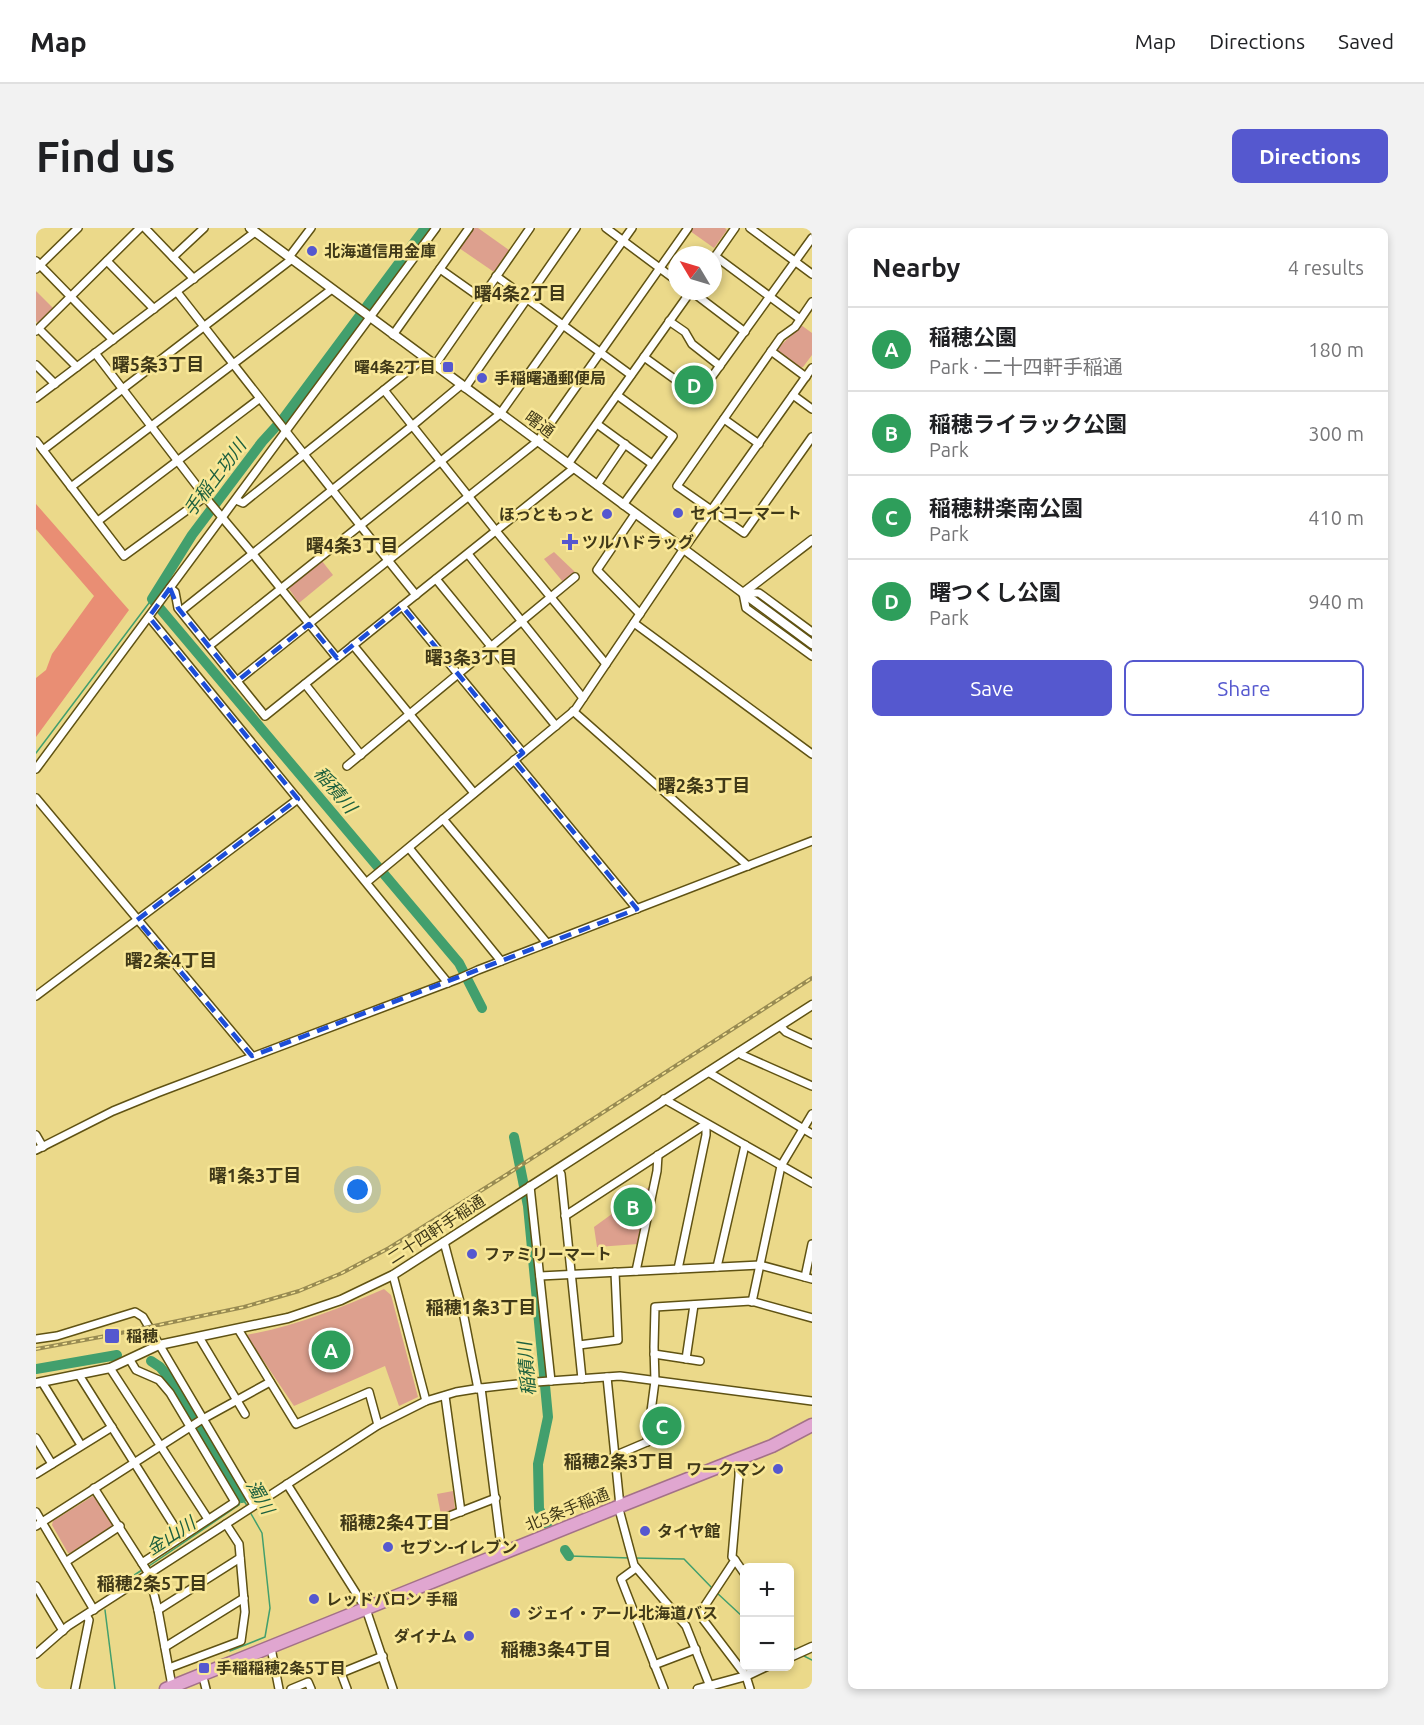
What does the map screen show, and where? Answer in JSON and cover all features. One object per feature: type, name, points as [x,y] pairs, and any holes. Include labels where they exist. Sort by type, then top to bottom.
[{"type":"highway","name":"北5条手稲通","points":[[738,1464],[812,1425]]},
{"type":"highway","name":"北5条手稲通","points":[[174,1688],[205,1685],[272,1653],[504,1552],[738,1464],[775,1453],[812,1435]]},
{"type":"highway","name":"北5条手稲通","points":[[174,1688],[620,1509]]},
{"type":"street","points":[[78,228],[37,265],[113,340]]},
{"type":"street","points":[[77,367],[37,330],[143,228],[194,279]]},
{"type":"street","points":[[173,257],[204,228]]},
{"type":"street","points":[[43,450],[291,258],[311,228]]},
{"type":"street","points":[[36,769],[221,516],[236,500],[284,430],[436,228]]},
{"type":"street","points":[[393,335],[469,228]]},
{"type":"street","points":[[435,365],[530,228]]},
{"type":"street","points":[[180,611],[463,386],[576,228]]},
{"type":"street","points":[[606,228],[668,274]]},
{"type":"street","points":[[209,646],[501,414],[632,228]]},
{"type":"street","points":[[237,681],[538,441],[688,228]]},
{"type":"street","points":[[722,247],[735,228]]},
{"type":"street","points":[[750,228],[812,274]]},
{"type":"street","points":[[36,398],[194,279],[252,230]]},
{"type":"street","name":"曙通","points":[[252,230],[812,644]]},
{"type":"street","points":[[644,357],[698,396],[812,238]]},
{"type":"street","points":[[107,261],[154,309]]},
{"type":"street","points":[[722,264],[800,319]]},
{"type":"street","points":[[440,269],[481,298]]},
{"type":"street","points":[[496,276],[631,375]]},
{"type":"street","points":[[71,486],[332,289]]},
{"type":"street","points":[[177,292],[273,417],[305,453],[416,595]]},
{"type":"street","points":[[170,588],[175,592],[180,611],[265,716],[468,554],[571,466],[597,424],[684,300]]},
{"type":"street","points":[[703,300],[745,332]]},
{"type":"street","points":[[812,302],[795,327],[781,337],[677,486],[744,533],[812,437]]},
{"type":"street","points":[[669,321],[685,332],[692,344],[720,366]]},
{"type":"street","points":[[771,351],[806,377]]},
{"type":"street","points":[[96,353],[207,500],[337,658]]},
{"type":"street","points":[[236,500],[243,503],[424,358]]},
{"type":"street","points":[[36,365],[55,384]]},
{"type":"street","points":[[366,882],[573,711],[812,368]]},
{"type":"street","points":[[384,390],[550,598],[606,664]]},
{"type":"street","points":[[617,395],[673,436],[623,505]]},
{"type":"street","points":[[793,395],[812,409]]},
{"type":"street","points":[[98,521],[259,399]]},
{"type":"street","points":[[724,419],[759,444]]},
{"type":"street","points":[[597,424],[652,464]]},
{"type":"street","points":[[36,441],[124,556],[207,500]]},
{"type":"street","points":[[597,485],[625,444]]},
{"type":"street","points":[[635,514],[597,570],[640,614]]},
{"type":"street","points":[[743,593],[812,540]]},
{"type":"street","points":[[468,554],[583,698]]},
{"type":"street","points":[[347,766],[575,577]]},
{"type":"street","points":[[436,579],[556,726]]},
{"type":"street","points":[[743,593],[759,593],[812,632]]},
{"type":"street","points":[[743,593],[746,608],[812,656]]},
{"type":"street","points":[[402,606],[523,753]]},
{"type":"street","points":[[149,617],[448,983]]},
{"type":"street","points":[[634,623],[812,754]]},
{"type":"street","points":[[353,645],[474,793]]},
{"type":"street","points":[[304,684],[361,755]]},
{"type":"street","points":[[573,711],[748,866]]},
{"type":"street","points":[[514,760],[637,909]]},
{"type":"street","points":[[36,798],[252,1056]]},
{"type":"street","points":[[36,996],[298,799]]},
{"type":"street","points":[[443,819],[547,944]]},
{"type":"street","points":[[36,1135],[40,1148],[113,1111],[812,841]]},
{"type":"street","points":[[409,848],[501,961]]},
{"type":"street","name":"二十四軒手稲通","points":[[39,1382],[110,1368],[159,1345],[288,1318],[330,1304],[393,1275],[812,1005]]},
{"type":"street","points":[[780,1026],[786,1032],[812,1044]]},
{"type":"street","points":[[739,1052],[812,1086]]},
{"type":"street","points":[[708,1072],[812,1134]]},
{"type":"street","points":[[664,1099],[812,1183]]},
{"type":"street","points":[[752,1302],[781,1166],[812,1114]]},
{"type":"street","points":[[565,1216],[706,1124]]},
{"type":"street","points":[[678,1269],[706,1135],[706,1124]]},
{"type":"street","points":[[717,1267],[745,1146]]},
{"type":"street","points":[[636,1271],[657,1171],[658,1155]]},
{"type":"street","points":[[558,1169],[561,1174],[582,1379]]},
{"type":"street","points":[[529,1187],[550,1381]]},
{"type":"street","points":[[444,1242],[480,1389],[504,1552]]},
{"type":"street","points":[[540,1276],[760,1265],[809,1278],[812,1244]]},
{"type":"street","points":[[579,1346],[618,1340],[615,1272]]},
{"type":"street","points":[[393,1275],[426,1401]]},
{"type":"street","points":[[647,1442],[655,1381],[655,1307],[752,1302],[812,1318]]},
{"type":"street","points":[[686,1359],[694,1305]]},
{"type":"street","points":[[36,1339],[57,1336],[135,1312],[143,1317],[250,1508]]},
{"type":"street","points":[[238,1329],[296,1424],[369,1392],[378,1425]]},
{"type":"street","points":[[200,1337],[245,1414]]},
{"type":"street","points":[[654,1354],[699,1361]]},
{"type":"street","points":[[36,1654],[63,1631],[94,1610],[181,1537],[235,1502],[192,1426],[170,1393],[159,1380],[136,1370],[130,1360]]},
{"type":"street","points":[[110,1368],[208,1519]]},
{"type":"street","points":[[79,1375],[181,1537]]},
{"type":"street","points":[[145,1568],[226,1524],[378,1425],[426,1401],[456,1392],[536,1382],[620,1376],[812,1401]]},
{"type":"street","points":[[607,1377],[620,1509],[635,1566],[686,1626],[711,1687]]},
{"type":"street","points":[[39,1382],[81,1446]]},
{"type":"street","points":[[39,1524],[192,1426],[270,1382]]},
{"type":"street","points":[[445,1396],[461,1512]]},
{"type":"street","points":[[36,1474],[112,1426]]},
{"type":"street","points":[[614,1456],[666,1434]]},
{"type":"street","points":[[36,1438],[52,1464]]},
{"type":"street","points":[[738,1464],[732,1557],[740,1567]]},
{"type":"street","points":[[287,1484],[368,1612],[393,1689]]},
{"type":"street","points":[[94,1488],[145,1568],[158,1610],[174,1688]]},
{"type":"street","points":[[429,1524],[496,1498]]},
{"type":"street","points":[[36,1512],[39,1524],[67,1561],[94,1610]]},
{"type":"street","points":[[169,1668],[241,1641],[245,1612],[239,1544],[226,1524]]},
{"type":"street","points":[[67,1561],[120,1526]]},
{"type":"street","points":[[158,1610],[240,1558]]},
{"type":"street","points":[[735,1560],[700,1613],[746,1676],[750,1689]]},
{"type":"street","points":[[635,1566],[621,1579],[664,1689]]},
{"type":"street","points":[[37,1589],[63,1631]]},
{"type":"street","points":[[165,1647],[244,1598]]},
{"type":"street","points":[[75,1689],[89,1620],[86,1615]]},
{"type":"street","points":[[654,1665],[696,1649]]},
{"type":"street","points":[[794,1655],[808,1649]]},
{"type":"street","points":[[272,1653],[279,1689]]},
{"type":"street","points":[[347,1689],[341,1673],[382,1656]]},
{"type":"street","points":[[698,1689],[711,1687],[756,1671]]},
{"type":"street","points":[[291,1689],[308,1682],[311,1689]]},
{"type":"highlighted area","points":[[170,588],[178,608],[237,681],[309,624],[337,658],[402,606],[523,753],[514,760],[637,909],[252,1056],[137,920],[298,799],[149,617]]},
{"type":"shaded area","points":[[473,228],[478,228],[509,250],[494,272],[459,248]]},
{"type":"shaded area","points":[[693,228],[725,228],[727,230],[715,246],[711,246],[690,231]]},
{"type":"shaded area","points":[[36,291],[54,309],[38,324],[36,321]]},
{"type":"shaded area","points":[[801,325],[812,333],[812,355],[800,368],[778,349]]},
{"type":"shaded area","points":[[36,504],[129,610],[36,737],[36,678],[46,670],[52,654],[94,596],[36,529]]},
{"type":"shaded area","points":[[554,552],[575,572],[563,582],[544,559]]},
{"type":"shaded area","points":[[322,561],[333,575],[299,603],[289,589],[291,585]]},
{"type":"shaded area","points":[[649,1187],[638,1244],[597,1247],[594,1227]]},
{"type":"shaded area","points":[[384,1289],[391,1295],[418,1397],[399,1406],[385,1366],[294,1406],[246,1335],[300,1322]]},
{"type":"shaded area","points":[[453,1491],[455,1509],[453,1512],[441,1515],[437,1494]]},
{"type":"shaded area","points":[[93,1496],[114,1524],[68,1553],[52,1525],[53,1521]]},
{"type":"waterway","name":"稲積川","points":[[425,228],[283,419],[262,442],[192,535],[152,599],[459,963],[482,1008]]},
{"type":"waterway","name":"手稲土功川","points":[[36,753],[152,599]]},
{"type":"waterway","name":"稲積川","points":[[514,1137],[528,1206],[548,1417],[538,1464],[539,1509],[547,1524]]},
{"type":"waterway","name":"濁川","points":[[36,1369],[117,1355]]},
{"type":"waterway","name":"濁川","points":[[151,1361],[160,1367],[175,1385],[242,1498]]},
{"type":"waterway","name":"濁川","points":[[242,1498],[248,1507]]},
{"type":"waterway","name":"金山川","points":[[149,1566],[239,1505],[241,1499]]},
{"type":"waterway","name":"濁川","points":[[230,1651],[265,1637],[270,1608],[262,1533],[250,1512]]},
{"type":"waterway","name":"稲積川","points":[[565,1550],[569,1556]]},
{"type":"waterway","name":"稲積川","points":[[569,1556],[630,1558]]},
{"type":"waterway","name":"稲積川","points":[[634,1558],[684,1559],[713,1589]]},
{"type":"waterway","name":"金山川","points":[[110,1591],[142,1570]]},
{"type":"waterway","name":"稲積川","points":[[716,1592],[743,1617]]},
{"type":"waterway","name":"金山川","points":[[105,1610],[115,1689]]},
{"type":"waterway","name":"稲積川","points":[[802,1655],[812,1660]]},
{"type":"railway","points":[[36,1349],[244,1307],[299,1291],[342,1273],[389,1248],[506,1175],[812,978]]},
{"type":"place","name":"北海道信用金庫","points":[[312,251]]},
{"type":"place","name":"曙4条2丁目","points":[[448,367]]},
{"type":"place","name":"手稲曙通郵便局","points":[[482,378]]},
{"type":"place","name":"曙つくし公園","points":[[694,385]]},
{"type":"place","name":"セイコーマート","points":[[678,513]]},
{"type":"place","name":"ほっともっと","points":[[607,514]]},
{"type":"place","name":"ツルハドラッグ","points":[[570,542]]},
{"type":"place","name":"稲穂ライラック公園","points":[[633,1207]]},
{"type":"place","name":"ファミリーマート","points":[[472,1254]]},
{"type":"place","name":"稲穂","points":[[112,1336]]},
{"type":"place","name":"稲穂公園","points":[[331,1350]]},
{"type":"place","name":"稲穂耕楽南公園","points":[[662,1426]]},
{"type":"place","name":"ワークマン","points":[[778,1469]]},
{"type":"place","name":"タイヤ館","points":[[645,1531]]},
{"type":"place","name":"セブン-イレブン","points":[[388,1547]]},
{"type":"place","name":"レッドバロン 手稲","points":[[314,1599]]},
{"type":"place","name":"ジェイ・アール北海道バス","points":[[515,1613]]},
{"type":"place","name":"ダイナム","points":[[469,1636]]},
{"type":"place","name":"手稲稲穂2条5丁目","points":[[204,1668]]},
{"type":"district","name":"曙4条2丁目","points":[[520,294]]},
{"type":"district","name":"曙5条3丁目","points":[[158,365]]},
{"type":"district","name":"曙4条3丁目","points":[[352,546]]},
{"type":"district","name":"曙3条3丁目","points":[[471,658]]},
{"type":"district","name":"曙2条3丁目","points":[[704,786]]},
{"type":"district","name":"曙2条4丁目","points":[[171,961]]},
{"type":"district","name":"曙1条3丁目","points":[[255,1176]]},
{"type":"district","name":"稲穂1条3丁目","points":[[481,1308]]},
{"type":"district","name":"稲穂2条3丁目","points":[[619,1462]]},
{"type":"district","name":"稲穂2条4丁目","points":[[395,1523]]},
{"type":"district","name":"稲穂2条5丁目","points":[[152,1584]]},
{"type":"district","name":"稲穂3条4丁目","points":[[556,1650]]}]
